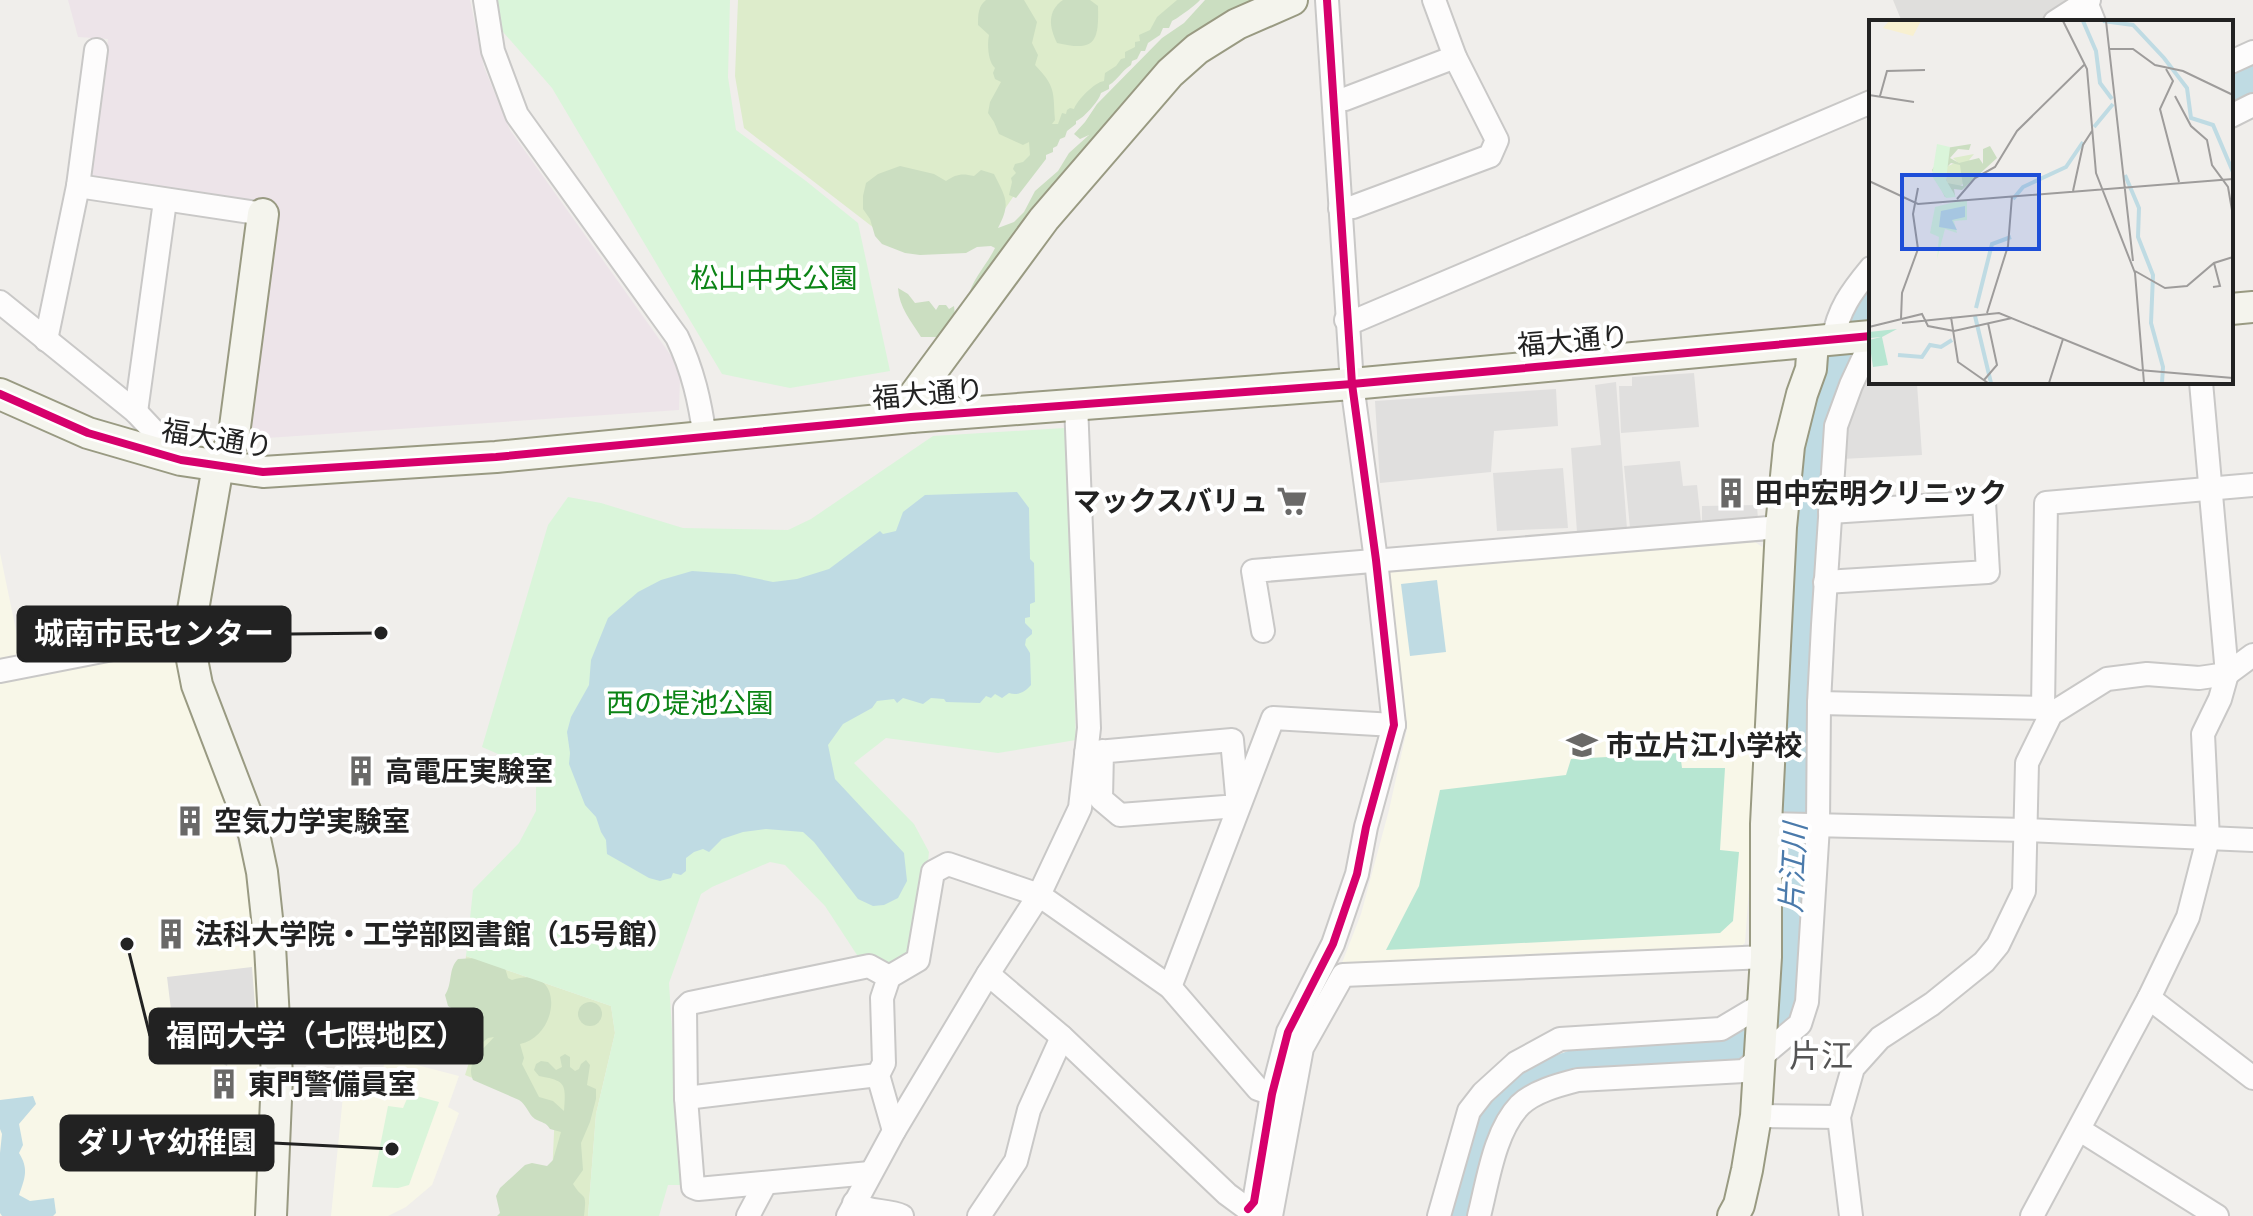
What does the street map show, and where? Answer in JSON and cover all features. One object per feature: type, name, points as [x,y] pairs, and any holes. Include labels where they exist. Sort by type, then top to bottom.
[{"type":"street","points":[[485,0],[493,51],[517,115],[677,337],[689,362],[705,438]]},
{"type":"street","points":[[911,417],[910,401],[1044,219],[1170,73],[1197,49],[1225,31],[1292,0]]},
{"type":"street","points":[[1253,1213],[1272,1094],[1288,1032],[1333,944],[1357,874],[1366,827],[1394,725],[1346,320],[1327,0]]},
{"type":"street","points":[[1340,208],[1353,207],[1490,156],[1497,140],[1455,57],[1434,0]]},
{"type":"street","points":[[2060,20],[2090,8]]},
{"type":"street","points":[[46,340],[78,186],[96,50]]},
{"type":"street","points":[[2233,61],[2253,52]]},
{"type":"street","points":[[1334,100],[1345,99],[1455,57]]},
{"type":"street","points":[[1346,320],[1357,320],[1869,103]]},
{"type":"street","points":[[2233,115],[2253,105]]},
{"type":"street","points":[[78,186],[263,214],[233,442],[218,466],[188,639],[197,685],[254,834],[262,872],[277,1061],[271,1216]]},
{"type":"street","points":[[136,412],[165,201]]},
{"type":"street","points":[[1733,1216],[1739,1205],[1756,1116],[1772,824],[1781,527],[1789,446],[1802,394],[1823,341],[1869,271]]},
{"type":"street","points":[[0,302],[136,412],[181,460]]},
{"type":"street","points":[[2233,309],[2253,307]]},
{"type":"street","name":"福大通り","points":[[0,394],[88,433],[181,460],[263,472],[496,457],[911,417],[1352,384],[1869,339]]},
{"type":"street","points":[[1479,1216],[1502,1130],[1522,1104],[1552,1087],[1578,1080],[1744,1071],[1800,1024],[1807,1002],[1825,582],[1836,426],[1869,344]]},
{"type":"street","points":[[2032,1216],[2149,998],[2188,917],[2208,839],[2203,734],[2220,699],[2227,674],[2201,384]]},
{"type":"street","points":[[1076,404],[1089,728],[1101,799],[1120,815],[1238,806]]},
{"type":"street","points":[[1851,1216],[1839,1117],[1853,1068],[1880,1038],[1932,1004],[1984,962],[1998,945],[2024,891],[2027,763],[2047,711],[2046,503],[2253,485]]},
{"type":"street","points":[[1825,582],[1988,572],[1984,502],[1830,512]]},
{"type":"street","points":[[1263,631],[1253,571],[1781,527]]},
{"type":"street","points":[[0,671],[174,637],[188,639]]},
{"type":"street","points":[[1819,703],[2047,711],[2107,679],[2147,674],[2199,678],[2227,674],[2253,655]]},
{"type":"street","points":[[1170,987],[1273,718],[1394,725]]},
{"type":"street","points":[[1094,752],[1232,740],[1238,806]]},
{"type":"street","points":[[902,1216],[890,1211],[851,1209],[988,974],[1039,895],[1080,808],[1094,752]]},
{"type":"street","points":[[1772,824],[2026,830],[2253,840]]},
{"type":"street","points":[[894,1131],[878,1075],[884,1063],[882,998],[889,977],[918,960],[933,872],[948,864],[1039,895],[1170,987],[1258,1089],[1272,1094]]},
{"type":"street","points":[[1271,1216],[1302,1048],[1343,975],[1766,957]]},
{"type":"street","points":[[870,1173],[765,1184],[693,1187],[686,1098],[685,1008],[690,1003],[869,966],[889,977]]},
{"type":"street","points":[[988,974],[1062,1037],[1227,1194],[1253,1213]]},
{"type":"street","points":[[2149,998],[2253,1078]]},
{"type":"street","points":[[1439,1216],[1469,1111],[1483,1093],[1516,1063],[1560,1039],[1721,1029],[1763,1008]]},
{"type":"street","points":[[979,1216],[1016,1161],[1029,1110],[1062,1037]]},
{"type":"street","points":[[686,1098],[878,1075]]},
{"type":"street","points":[[1756,1116],[1839,1117]]},
{"type":"street","points":[[2080,1130],[2217,1216]]},
{"type":"street","points":[[748,1216],[765,1184]]},
{"type":"shaded area","points":[[68,0],[470,0],[484,67],[510,130],[672,357],[680,378],[679,410],[267,438],[247,423],[275,214],[97,180],[89,170],[108,39],[78,37]]},
{"type":"shaded area","points":[[1893,0],[2084,0],[2053,20],[1901,20]]},
{"type":"shaded area","points":[[1869,368],[1869,384],[1917,384],[1922,455],[1841,459],[1843,433]]},
{"type":"shaded area","points":[[1694,373],[1699,427],[1621,433],[1619,386],[1632,386],[1632,377]]},
{"type":"shaded area","points":[[1616,382],[1627,529],[1577,532],[1571,448],[1601,445],[1595,385]]},
{"type":"shaded area","points":[[1556,389],[1558,426],[1494,431],[1491,472],[1380,483],[1375,401]]},
{"type":"shaded area","points":[[1680,461],[1683,486],[1697,485],[1701,522],[1630,528],[1624,466]]},
{"type":"shaded area","points":[[1563,468],[1568,528],[1497,531],[1493,473]]},
{"type":"shaded area","points":[[1757,505],[1758,520],[1702,522],[1702,506]]},
{"type":"shaded area","name":"市立片江小学校","points":[[1755,542],[1765,549],[1756,793],[1745,943],[1739,948],[1600,950],[1342,963],[1361,914],[1407,729],[1386,575],[1392,567]]},
{"type":"shaded area","points":[[0,553],[25,674],[167,646],[175,655],[182,685],[210,754],[245,868],[262,1019],[261,1116],[254,1216],[0,1216]]},
{"type":"shaded area","points":[[252,967],[257,1031],[242,1032],[232,1040],[227,1066],[213,1058],[177,1059],[167,977]]},
{"type":"shaded area","points":[[386,1057],[459,1076],[448,1107],[459,1113],[432,1185],[406,1207],[388,1216],[331,1216],[344,1086],[377,1092]]},
{"type":"green space","name":"松山中央公園","points":[[496,0],[730,0],[728,77],[736,130],[858,223],[890,371],[790,388],[722,374],[552,88],[497,25]]},
{"type":"green space","points":[[738,0],[1195,0],[1168,19],[1045,150],[983,241],[887,238],[744,128],[735,76]]},
{"type":"green space","points":[[986,0],[1024,0],[1037,22],[1032,43],[1038,55],[1035,65],[1050,84],[1055,120],[1052,124],[1058,124],[1062,113],[1074,109],[1087,92],[1104,81],[1105,73],[1125,58],[1125,52],[1135,47],[1135,42],[1140,41],[1139,35],[1150,30],[1157,17],[1177,0],[1200,0],[1172,21],[1169,28],[1163,28],[1160,35],[1148,43],[1145,51],[1141,51],[1137,59],[1109,85],[1109,89],[1101,93],[1083,117],[1060,139],[1053,152],[1046,155],[1016,198],[1009,195],[1011,178],[1016,173],[1013,169],[1015,164],[1023,162],[1030,155],[1029,142],[1023,145],[999,134],[988,113],[990,102],[1001,82],[995,79],[993,73],[995,68],[989,53],[989,35],[978,25],[978,14]]},
{"type":"green space","points":[[1063,0],[1090,0],[1098,6],[1095,36],[1087,45],[1057,43],[1051,20],[1054,9]]},
{"type":"green space","points":[[1205,0],[1272,0],[1235,17],[968,299],[995,248],[977,247],[966,253],[920,255],[882,244],[875,236],[863,209],[866,183],[878,174],[900,166],[934,174],[946,181],[959,175],[974,176],[981,170],[994,174],[1006,206],[998,228],[1014,222],[1024,212],[1035,191],[1058,171],[1069,153],[1089,135],[1080,139],[1074,134],[1097,104],[1162,38],[1184,23]]},
{"type":"green space","points":[[898,288],[915,303],[929,301],[936,310],[939,305],[946,305],[949,309],[954,306],[955,316],[937,337],[921,337],[903,308]]},
{"type":"green space","name":"西の堤池公園","points":[[1065,428],[1076,740],[998,753],[886,738],[854,763],[914,824],[929,852],[923,907],[908,956],[881,965],[859,958],[825,906],[785,865],[770,862],[701,894],[669,983],[682,1185],[668,1185],[659,1216],[588,1216],[596,1114],[615,1033],[611,1006],[466,956],[473,890],[519,843],[536,811],[536,787],[527,770],[482,747],[548,525],[568,497],[601,503],[683,528],[788,530],[811,519],[933,436]]},
{"type":"green space","points":[[1680,753],[1682,768],[1725,768],[1720,850],[1739,852],[1733,921],[1720,933],[1386,950],[1419,886],[1440,790],[1566,775],[1571,759]]},
{"type":"green space","points":[[466,956],[611,1006],[615,1033],[596,1114],[588,1216],[544,1216],[552,1176],[555,1111],[465,1075],[485,1028],[460,1002]]},
{"type":"green space","points":[[476,958],[505,968],[508,978],[512,980],[529,977],[542,981],[549,990],[549,1015],[543,1028],[533,1038],[520,1044],[524,1058],[522,1064],[539,1097],[553,1101],[564,1111],[562,1085],[539,1076],[534,1070],[536,1064],[548,1062],[556,1070],[562,1067],[560,1057],[565,1054],[570,1057],[570,1067],[575,1071],[586,1060],[590,1065],[587,1085],[596,1089],[596,1099],[581,1143],[583,1170],[573,1184],[585,1199],[584,1216],[497,1216],[500,1213],[496,1196],[500,1188],[525,1165],[547,1166],[553,1160],[561,1132],[535,1119],[519,1100],[473,1080],[473,1062],[494,1037],[477,1047],[472,1044],[476,1022],[448,1006],[445,995],[458,959]]},
{"type":"green space","points":[[590,1002],[599,1005],[602,1014],[599,1023],[590,1026],[581,1023],[578,1014],[581,1005]]},
{"type":"green space","points":[[409,1094],[439,1102],[409,1185],[398,1188],[372,1187],[388,1106],[403,1108]]},
{"type":"water","points":[[1017,492],[1029,508],[1030,559],[1034,563],[1035,602],[1030,604],[1030,617],[1025,618],[1025,623],[1032,630],[1025,645],[1030,653],[1031,685],[1021,693],[1009,693],[1002,698],[995,694],[991,698],[986,696],[980,703],[946,702],[931,698],[923,704],[903,698],[897,703],[894,699],[877,701],[872,708],[843,724],[828,745],[835,779],[904,853],[907,881],[898,898],[884,905],[873,906],[858,899],[803,832],[766,829],[722,839],[709,852],[703,849],[686,858],[686,871],[681,875],[673,873],[671,878],[660,881],[607,854],[606,840],[596,817],[585,805],[569,764],[567,732],[571,717],[589,685],[591,660],[608,618],[638,592],[661,580],[692,571],[735,574],[773,582],[797,579],[829,569],[880,531],[883,534],[896,531],[903,512],[925,495]]},
{"type":"water","points":[[1437,580],[1446,652],[1410,656],[1401,584]]},
{"type":"water","points":[[33,1096],[36,1104],[19,1124],[23,1145],[19,1153],[25,1174],[19,1195],[30,1201],[54,1198],[56,1213],[53,1216],[2,1216],[0,1100]]},
{"type":"waterway","name":"片江川","points":[[2233,91],[2253,82]]},
{"type":"waterway","name":"片江川","points":[[1458,1216],[1485,1137],[1510,1101],[1538,1081],[1577,1067],[1638,1064],[1733,1050],[1785,1015],[1799,697],[1815,447],[1823,410],[1836,374],[1869,315]]},
{"type":"cycle path","points":[[1248,1209],[1254,1202],[1272,1094],[1288,1032],[1333,944],[1357,874],[1366,827],[1394,725],[1352,384],[1327,0]]},
{"type":"cycle path","points":[[0,394],[88,433],[181,460],[263,472],[496,457],[911,417],[1352,384],[1869,336]]},
{"type":"place","name":"田中宏明クリニック","points":[[1731,493]]},
{"type":"place","name":"マックスバリュ","points":[[1292,501]]},
{"type":"place","name":"城南市民センター","points":[[381,633]]},
{"type":"place","name":"市立片江小学校","points":[[1582,745]]},
{"type":"place","name":"高電圧実験室","points":[[361,771]]},
{"type":"place","name":"空気力学実験室","points":[[190,821]]},
{"type":"place","name":"法科大学院・工学部図書館（15号館）","points":[[171,934]]},
{"type":"place","name":"福岡大学（七隈地区）","points":[[127,944]]},
{"type":"place","name":"東門警備員室","points":[[224,1084]]},
{"type":"place","name":"ダリヤ幼稚園","points":[[392,1149]]},
{"type":"district","name":"片江","points":[[1821,1056]]}]
